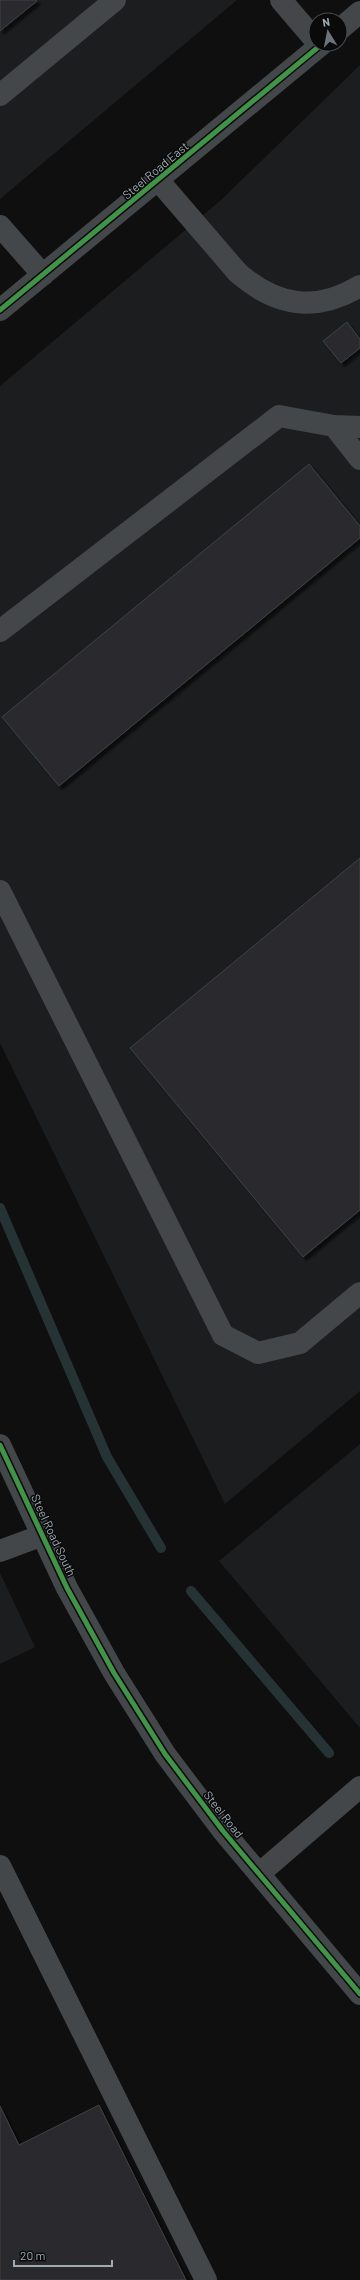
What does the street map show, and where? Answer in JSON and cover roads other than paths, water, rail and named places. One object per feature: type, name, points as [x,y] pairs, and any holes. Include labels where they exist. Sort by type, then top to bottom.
[{"type":"street","points":[[0,95],[115,0]]},
{"type":"street","points":[[281,0],[308,31]]},
{"type":"street","points":[[348,22],[360,12]]},
{"type":"street","name":"Steel Road East","points":[[0,310],[158,180],[310,52]]},
{"type":"street","points":[[158,180],[238,274],[251,284],[270,295],[289,301],[312,303],[341,296],[360,286]]},
{"type":"street","points":[[0,226],[43,275]]},
{"type":"street","points":[[0,631],[279,416],[334,426],[360,427]]},
{"type":"street","points":[[334,426],[360,459]]},
{"type":"street","points":[[0,891],[223,1335],[258,1353],[300,1343],[360,1292]]},
{"type":"street","name":"Steel Road South","points":[[0,1445],[67,1588],[91,1632]]},
{"type":"street","points":[[0,1552],[43,1535]]},
{"type":"street","name":"Steel Road","points":[[91,1632],[114,1673],[165,1754],[223,1831],[360,1994]]},
{"type":"street","points":[[259,1874],[360,1787]]},
{"type":"street","points":[[0,1866],[206,2280]]},
{"type":"waterway","points":[[0,1208],[107,1457],[161,1548]]},
{"type":"waterway","points":[[191,1591],[329,1753]]}]
